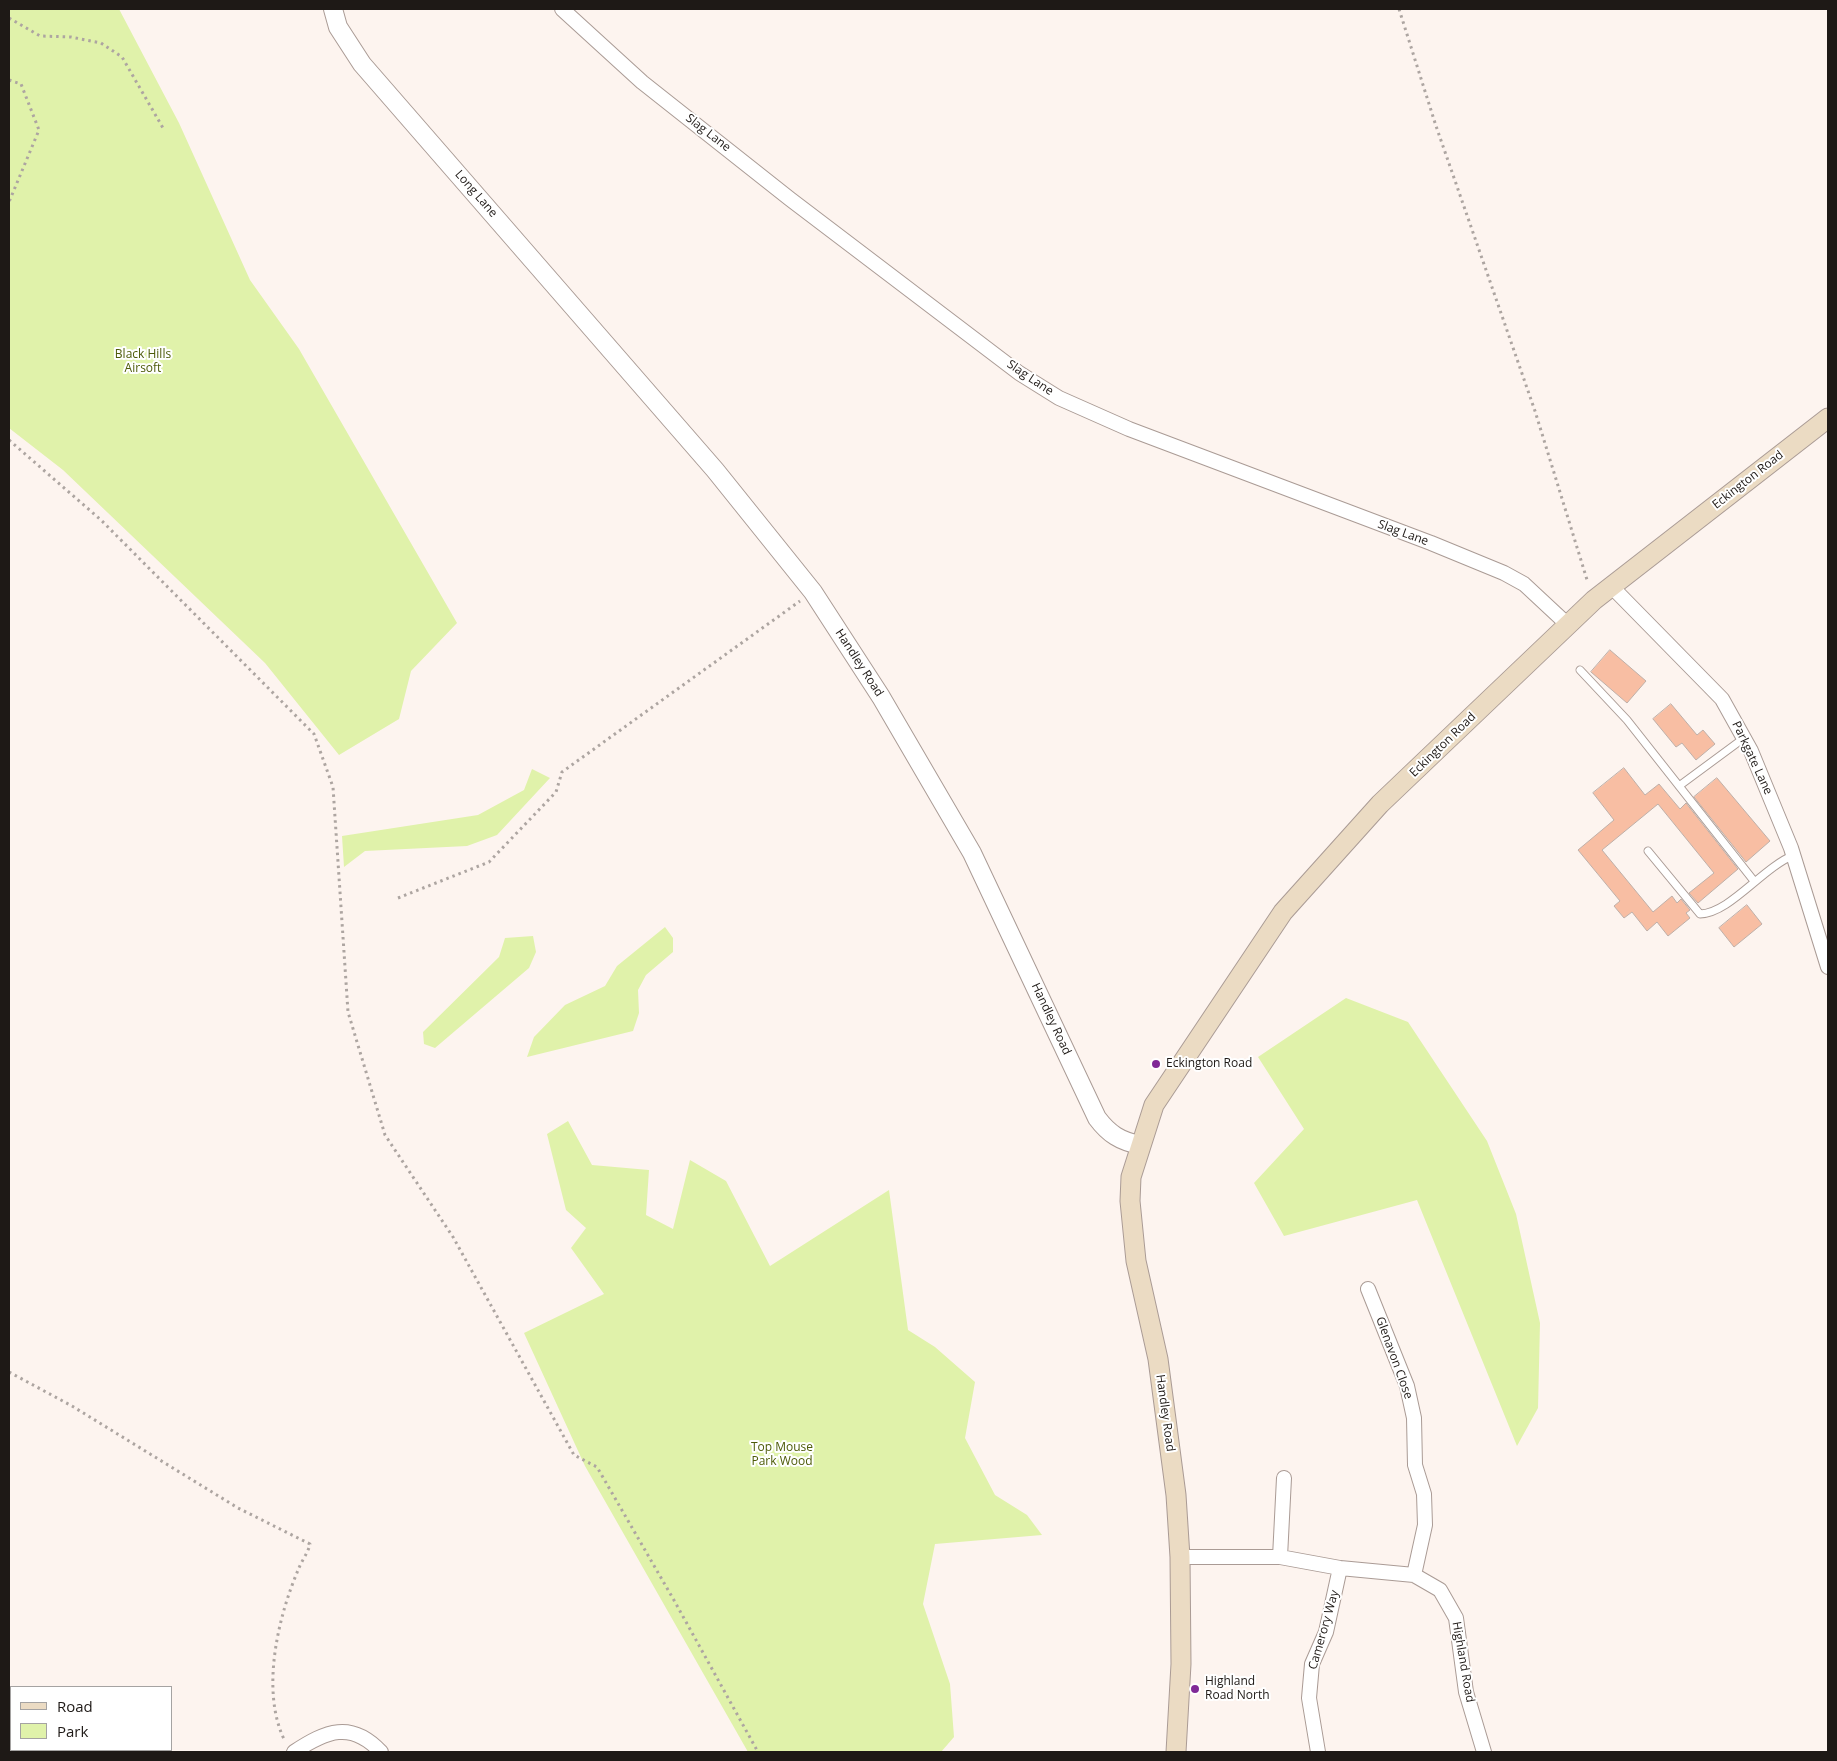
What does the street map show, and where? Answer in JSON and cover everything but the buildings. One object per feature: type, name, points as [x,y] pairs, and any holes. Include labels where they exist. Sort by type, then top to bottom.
[{"type":"main road","name":"Eckington Road","points":[[1140,1145],[1154,1105],[1283,912],[1380,804],[1594,600],[1612,588],[1828,418]]},
{"type":"main road","name":"Handley Road","points":[[1140,1145],[1131,1177],[1131,1229],[1158,1359],[1176,1495],[1180,1557],[1182,1664],[1176,1752]]},
{"type":"street","name":"Long Lane","points":[[334,9],[338,27],[362,64],[631,372]]},
{"type":"street","name":"Slag Lane","points":[[562,9],[642,82],[790,199],[1019,373],[1059,398],[1129,430],[1504,572],[1524,584],[1568,625]]},
{"type":"street","name":"Handley Road","points":[[631,372],[715,470],[813,592],[882,697],[972,853],[1097,1118],[1108,1132],[1124,1142],[1140,1145]]},
{"type":"street","name":"Parkgate Lane","points":[[1612,588],[1722,699],[1744,738],[1794,856],[1828,967]]},
{"type":"street","name":"Glenavon Close","points":[[1368,1289],[1408,1386],[1414,1418],[1415,1465],[1424,1494],[1425,1525],[1414,1575]]},
{"type":"street","points":[[1280,1556],[1284,1478]]},
{"type":"street","name":"Highland Road","points":[[1180,1557],[1280,1556],[1340,1568],[1414,1575],[1440,1590],[1456,1618],[1466,1692],[1484,1752]]},
{"type":"street","name":"Camerory Way","points":[[1318,1752],[1310,1698],[1312,1664],[1326,1632],[1340,1568]]},
{"type":"street","points":[[290,1749],[332,1732],[359,1733],[381,1752]]},
{"type":"lane","points":[[1580,670],[1627,720],[1754,881]]},
{"type":"lane","points":[[1679,786],[1744,738]]},
{"type":"lane","points":[[1648,851],[1700,914],[1710,914],[1724,906],[1776,864],[1794,856]]},
{"type":"path","points":[[1399,9],[1436,126],[1535,411],[1594,600]]},
{"type":"path","points":[[9,18],[40,36],[71,37],[101,43],[122,57],[163,128]]},
{"type":"path","points":[[9,80],[21,84],[39,130],[9,202]]},
{"type":"path","points":[[9,440],[101,520],[314,734],[333,787],[348,1012],[385,1135],[453,1237],[574,1455],[597,1467],[675,1602],[758,1752]]},
{"type":"path","points":[[398,898],[489,862],[556,792],[562,772],[813,592]]},
{"type":"path","points":[[9,1372],[72,1406],[238,1508],[310,1544],[299,1567],[280,1622],[271,1694],[280,1732],[290,1749]]},
{"type":"green space","name":"Black Hills Airsoft","points":[[9,9],[119,9],[179,123],[250,280],[299,349],[457,623],[411,671],[399,719],[339,755],[265,663],[63,470],[9,428]]},
{"type":"green space","points":[[532,769],[550,778],[497,835],[467,846],[365,851],[344,867],[342,836],[478,815],[524,790]]},
{"type":"green space","points":[[665,927],[673,938],[673,952],[646,975],[638,990],[639,1013],[633,1031],[527,1057],[534,1037],[565,1005],[605,986],[617,966]]},
{"type":"green space","points":[[533,936],[536,952],[529,968],[435,1048],[424,1044],[423,1032],[499,957],[505,938]]},
{"type":"green space","points":[[1346,998],[1408,1022],[1487,1141],[1516,1214],[1540,1323],[1538,1408],[1517,1446],[1417,1200],[1284,1236],[1254,1183],[1304,1129],[1258,1057]]},
{"type":"green space","name":"Top Mouse Park Wood","points":[[568,1121],[592,1165],[649,1170],[646,1215],[673,1229],[690,1160],[726,1181],[770,1266],[889,1190],[908,1330],[935,1347],[975,1382],[965,1438],[995,1495],[1027,1515],[1042,1535],[935,1544],[923,1604],[950,1684],[954,1737],[941,1752],[748,1752],[585,1466],[524,1333],[604,1294],[571,1248],[586,1228],[566,1210],[547,1134]]},
{"type":"place","name":"Eckington Road","points":[[1156,1064]]},
{"type":"place","name":"Highland Road North","points":[[1195,1689]]}]
